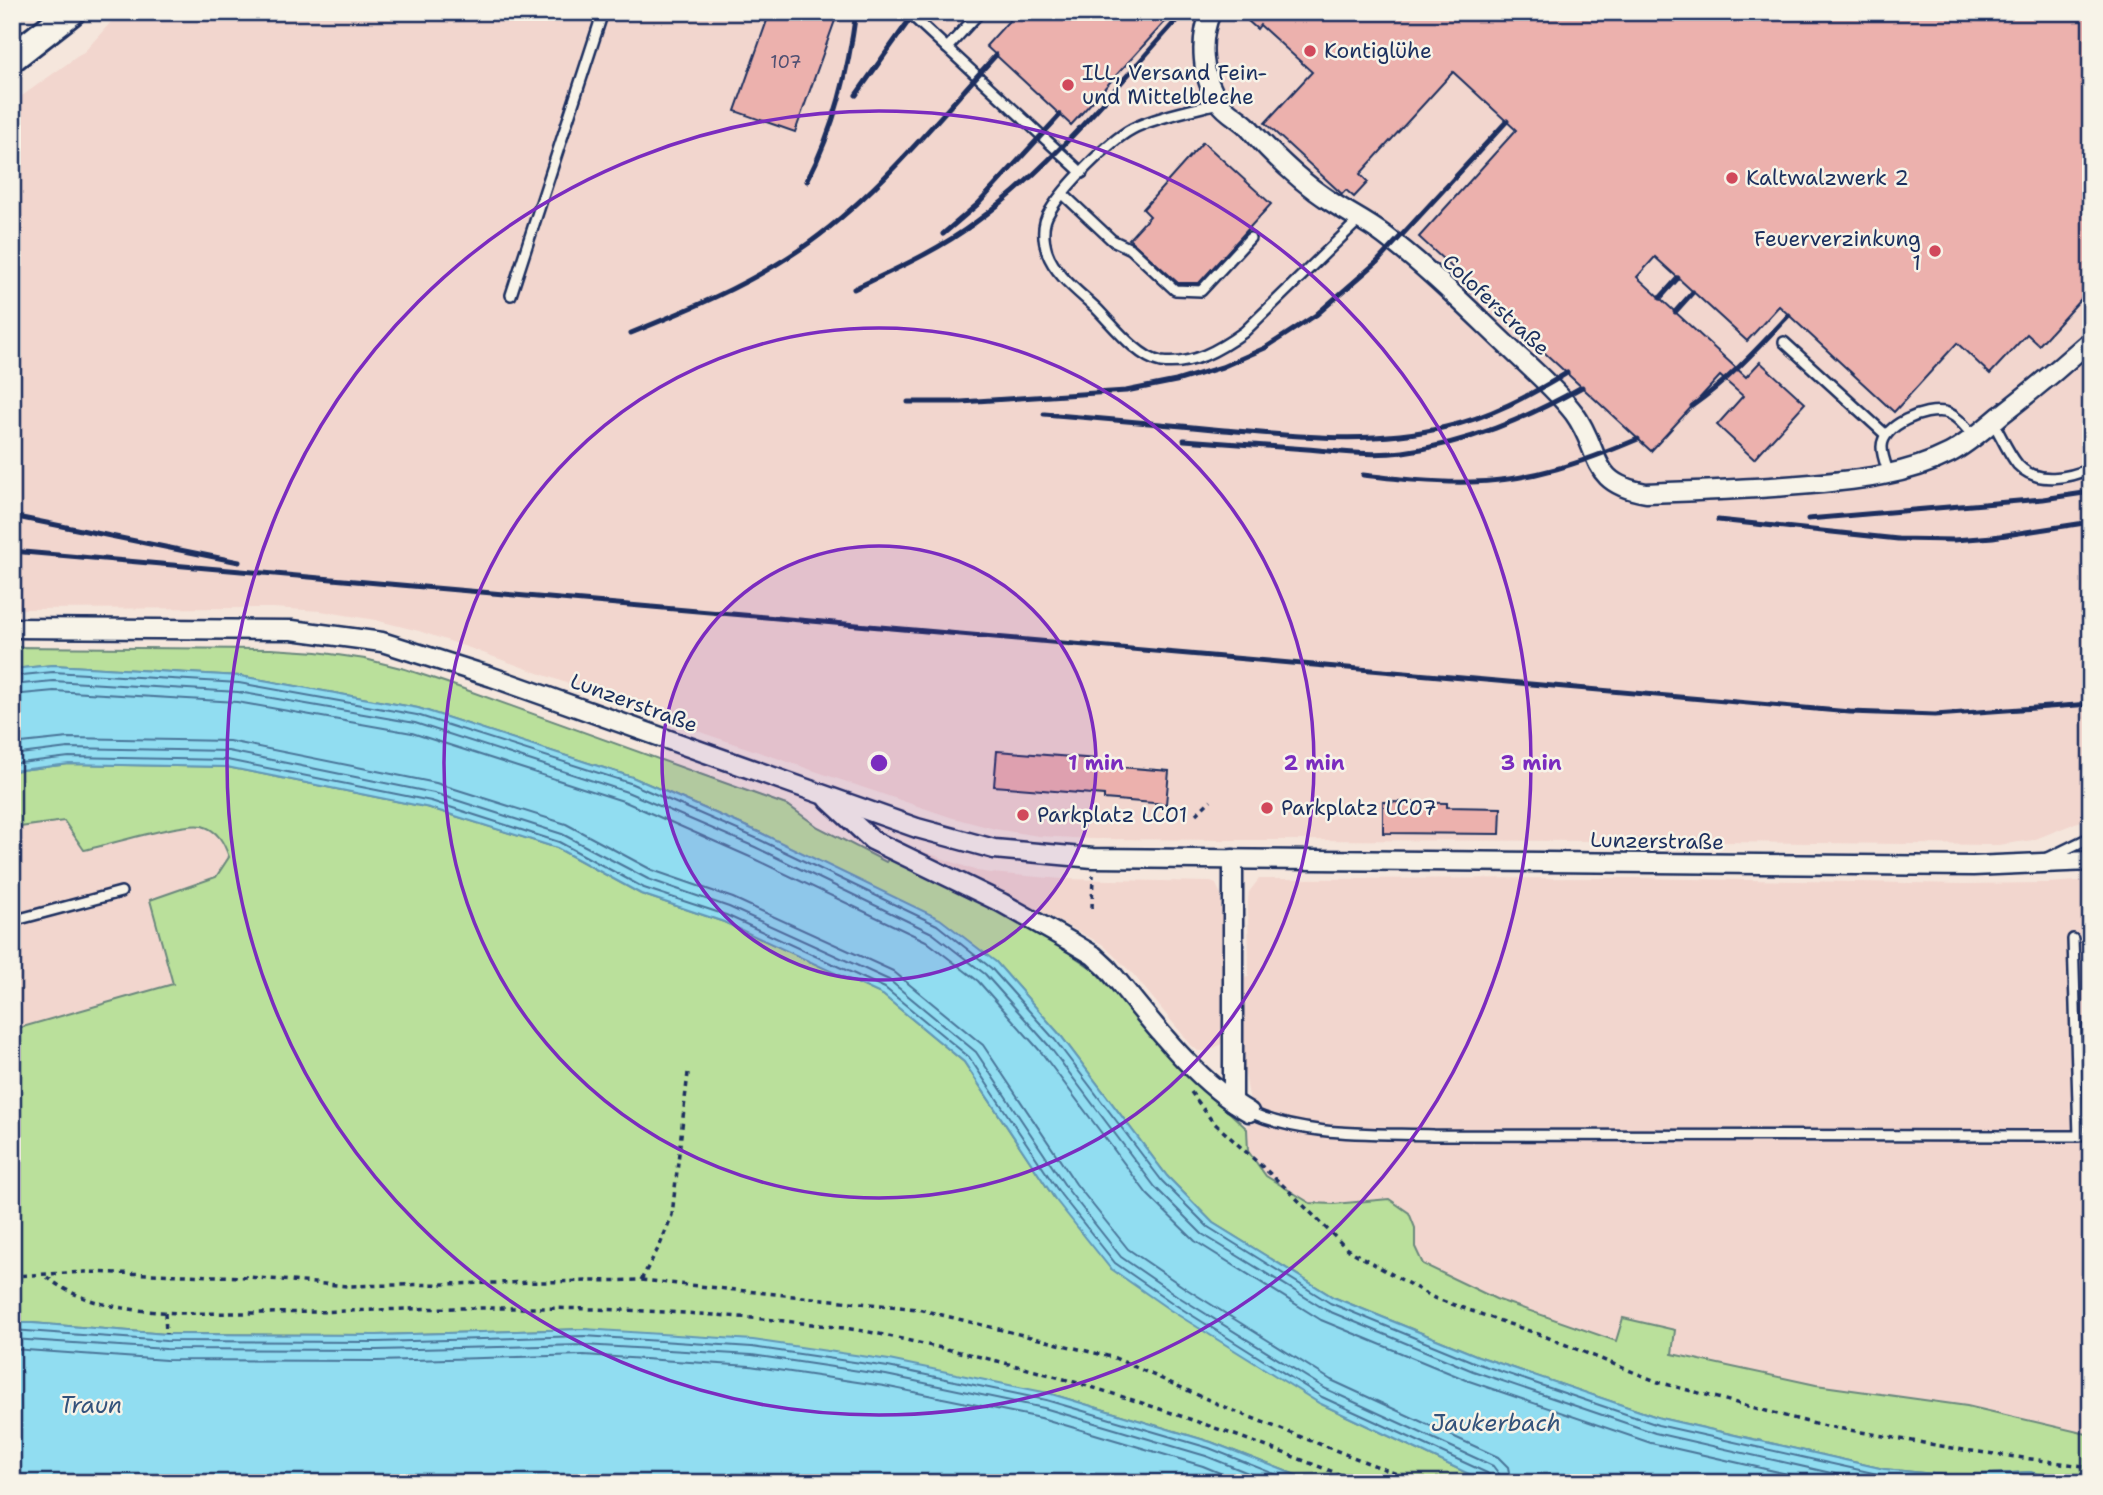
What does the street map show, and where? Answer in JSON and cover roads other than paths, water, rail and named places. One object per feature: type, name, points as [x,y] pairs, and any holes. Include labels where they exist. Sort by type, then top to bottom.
[{"type":"street","points":[[12,58],[71,12]]},
{"type":"street","points":[[1211,12],[1202,43],[1205,72],[1219,103]]},
{"type":"street","name":"Coloferstraße","points":[[1219,103],[1247,126],[1258,140],[1301,180],[1409,255],[1561,398],[1585,432],[1600,470],[1612,483],[1628,490],[1646,493],[1767,488],[1846,481],[1889,474],[1925,464],[1951,453],[1974,437],[2091,340]]},
{"type":"street","name":"Lunzerstraße","points":[[12,628],[292,630],[382,642],[492,677],[917,828],[994,849],[1093,858],[1945,866],[2034,865],[2087,859]]},
{"type":"street","points":[[824,795],[872,840],[1002,903],[1093,955],[1186,1059],[1233,1102],[1249,1112]]},
{"type":"street","points":[[1233,859],[1233,1102]]},
{"type":"lane","points":[[510,295],[603,12]]},
{"type":"lane","points":[[908,12],[1082,173]]},
{"type":"lane","points":[[947,48],[981,12]]},
{"type":"lane","points":[[1219,103],[1134,128],[1105,148],[1048,212],[1043,234],[1048,254],[1061,274],[1140,353],[1158,362],[1180,362],[1200,358],[1223,348],[1244,332],[1360,219]]},
{"type":"lane","points":[[1063,194],[1112,240],[1131,249],[1175,290],[1201,291],[1250,238]]},
{"type":"lane","points":[[1784,342],[1885,434]]},
{"type":"lane","points":[[1889,474],[1882,445],[1885,434],[1901,422],[1923,413],[1945,412],[1962,422],[1974,437]]},
{"type":"lane","points":[[1993,422],[2016,463],[2035,475],[2067,477],[2091,468]]},
{"type":"lane","points":[[2034,865],[2091,837]]},
{"type":"lane","points":[[12,921],[121,892]]},
{"type":"lane","points":[[1249,1112],[1291,1126],[1346,1132],[1447,1135],[2079,1136],[2073,939]]},
{"type":"water","name":"Jaukerbach","points":[[53,665],[240,676],[418,708],[632,777],[761,833],[940,919],[996,962],[1061,1036],[1167,1176],[1213,1223],[1333,1297],[1478,1356],[1660,1418],[1884,1469],[1954,1476],[2030,1472],[2069,1483],[1494,1483],[1471,1475],[1319,1403],[1170,1310],[1110,1268],[1055,1199],[964,1062],[883,995],[724,922],[641,894],[557,848],[430,808],[227,767],[69,764],[12,771],[12,669]]},
{"type":"water","name":"Traun","points":[[12,1323],[166,1334],[377,1335],[584,1329],[753,1340],[889,1360],[1048,1393],[1211,1442],[1316,1483],[12,1483]]},
{"type":"railway","points":[[807,181],[833,120],[849,56],[856,12]]},
{"type":"railway","points":[[856,95],[915,12]]},
{"type":"railway","points":[[854,289],[947,241],[1005,200],[1085,123],[1184,12]]},
{"type":"railway","points":[[631,333],[738,286],[779,263],[827,229],[903,159],[996,55]]},
{"type":"railway","points":[[943,234],[978,204],[1060,115]]},
{"type":"railway","points":[[908,402],[961,402],[1126,391],[1176,381],[1222,367],[1265,348],[1316,315],[1377,262],[1507,121]]},
{"type":"railway","points":[[1660,298],[1678,278]]},
{"type":"railway","points":[[1675,312],[1693,292]]},
{"type":"railway","points":[[1692,406],[1731,374],[1789,315]]},
{"type":"railway","points":[[1044,414],[1335,438],[1391,436],[1419,433],[1478,418],[1524,398],[1567,373]]},
{"type":"railway","points":[[1184,440],[1355,453],[1403,452],[1450,443],[1496,428],[1582,387]]},
{"type":"railway","points":[[1363,475],[1444,482],[1493,481],[1557,469],[1638,439]]},
{"type":"railway","points":[[1808,519],[2043,499],[2091,492]]},
{"type":"railway","points":[[12,516],[239,562]]},
{"type":"railway","points":[[1718,520],[1898,539],[1954,540],[1993,537],[2091,522]]},
{"type":"railway","points":[[12,551],[1850,712],[1935,715],[2091,704]]},
{"type":"place","name":"Kontiglühe","points":[[1310,51]]},
{"type":"place","name":"ILL, Versand Fein- und Mittelbleche","points":[[1068,85]]},
{"type":"place","name":"Kaltwalzwerk 2","points":[[1732,178]]},
{"type":"place","name":"Feuerverzinkung 1","points":[[1935,251]]},
{"type":"place","name":"Parkplatz LC07","points":[[1267,808]]},
{"type":"place","name":"Parkplatz LC01","points":[[1023,815]]}]
